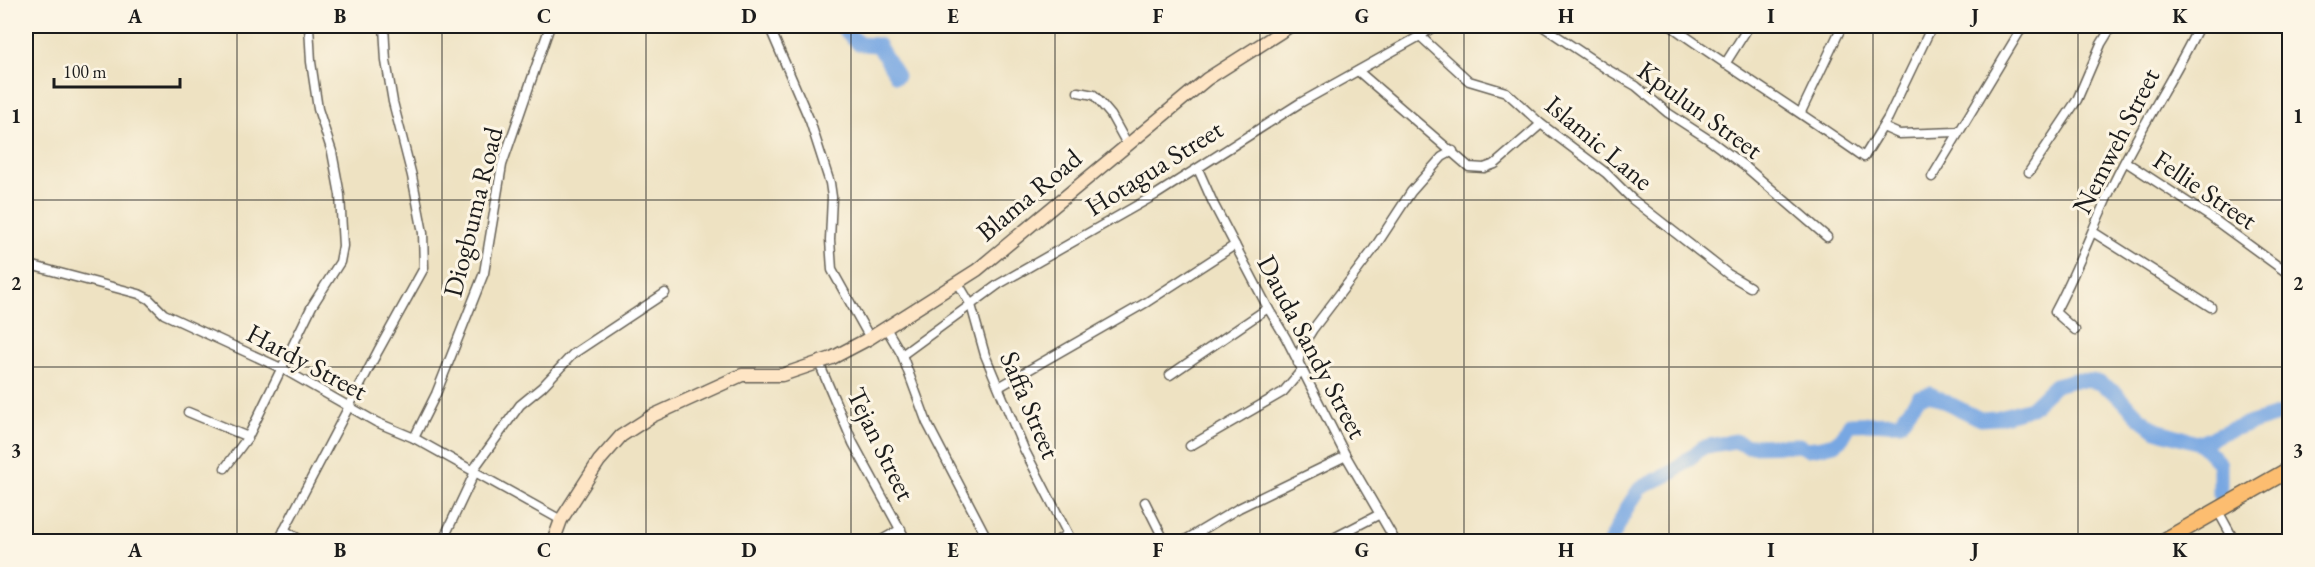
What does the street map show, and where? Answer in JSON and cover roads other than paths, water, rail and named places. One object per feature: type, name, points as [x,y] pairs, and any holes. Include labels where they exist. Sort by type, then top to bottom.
[{"type":"highway","points":[[2162,542],[2289,470]]},
{"type":"street","points":[[225,468],[248,437],[312,306],[340,262],[343,223],[332,152],[318,109],[311,62],[309,26]]},
{"type":"street","points":[[278,542],[424,268],[423,233],[412,176],[393,102],[386,61],[384,26]]},
{"type":"street","name":"Diogbuma Road","points":[[414,438],[436,394],[484,273],[502,165],[550,26]]},
{"type":"street","points":[[769,26],[814,134],[832,197],[830,240],[832,270],[841,290],[870,338]]},
{"type":"street","name":"Blama Road","points":[[561,520],[599,461],[621,436],[652,417],[742,375],[782,375],[819,363],[870,338],[958,283],[1028,229],[1207,79],[1290,26]]},
{"type":"street","name":"Hotagua Street","points":[[902,355],[999,284],[1198,169],[1256,130],[1435,26]]},
{"type":"street","name":"Kpulun Street","points":[[1542,26],[1636,86],[1668,114],[1708,139],[1827,237]]},
{"type":"street","points":[[1671,26],[1725,64],[1801,112],[1864,157],[1883,127],[1932,26]]},
{"type":"street","points":[[1725,64],[1749,26]]},
{"type":"street","points":[[1801,112],[1842,26]]},
{"type":"street","points":[[1932,177],[2023,26]]},
{"type":"street","points":[[2029,172],[2077,100],[2101,44],[2112,26]]},
{"type":"street","name":"Nemweh Street","points":[[2075,330],[2055,312],[2074,277],[2110,190],[2140,131],[2185,56],[2199,26]]},
{"type":"street","name":"Islamic Lane","points":[[1420,36],[1469,81],[1506,92],[1541,124],[1606,173],[1632,199],[1728,274],[1750,287]]},
{"type":"street","points":[[1358,71],[1469,167],[1484,168],[1495,164],[1541,124]]},
{"type":"street","points":[[1078,92],[1094,95],[1111,115],[1127,144]]},
{"type":"street","points":[[1883,127],[1899,134],[1958,132]]},
{"type":"street","points":[[1191,446],[1283,392],[1300,367],[1302,347],[1313,329],[1373,250],[1411,192],[1442,157],[1453,151]]},
{"type":"street","name":"Fellie Street","points":[[2126,162],[2212,218],[2289,275]]},
{"type":"street","name":"Dauda Sandy Street","points":[[1198,169],[1234,245],[1286,338],[1346,456],[1396,542]]},
{"type":"street","points":[[2093,232],[2211,307]]},
{"type":"street","points":[[999,387],[1147,302],[1234,245]]},
{"type":"street","name":"Hardy Street","points":[[26,264],[139,294],[149,299],[164,314],[283,369],[375,422],[414,438],[561,520]]},
{"type":"street","name":"Saffa Street","points":[[958,283],[971,305],[985,355],[1024,449],[1070,538]]},
{"type":"street","points":[[442,542],[474,471],[520,405],[542,387],[573,354],[665,293]]},
{"type":"street","points":[[1170,375],[1268,308]]},
{"type":"street","points":[[886,328],[902,355],[927,423],[989,542]]},
{"type":"street","name":"Tejan Street","points":[[819,363],[853,443],[908,542]]},
{"type":"street","points":[[188,412],[248,437]]},
{"type":"street","points":[[1182,542],[1239,508],[1346,456]]},
{"type":"street","points":[[1145,502],[1165,542]]},
{"type":"street","points":[[2218,511],[2235,542]]},
{"type":"street","points":[[1326,542],[1380,514]]},
{"type":"street","points":[[553,542],[561,520]]},
{"type":"street","points":[[284,530],[304,542]]},
{"type":"street","points":[[878,542],[901,530]]},
{"type":"street","points":[[1055,542],[1070,538]]},
{"type":"waterway","points":[[841,26],[859,44],[878,45],[897,76]]},
{"type":"waterway","points":[[1610,542],[1640,488],[1673,472],[1703,447],[1735,441],[1747,446],[1799,445],[1808,449],[1822,447],[1834,444],[1842,438],[1850,424],[1900,423],[1919,397],[1930,394],[1980,419],[1996,418],[2031,408],[2055,385],[2075,380],[2100,383],[2117,394],[2139,417],[2156,430],[2200,443],[2220,464],[2220,496]]},
{"type":"waterway","points":[[2200,443],[2229,430],[2290,411]]}]
